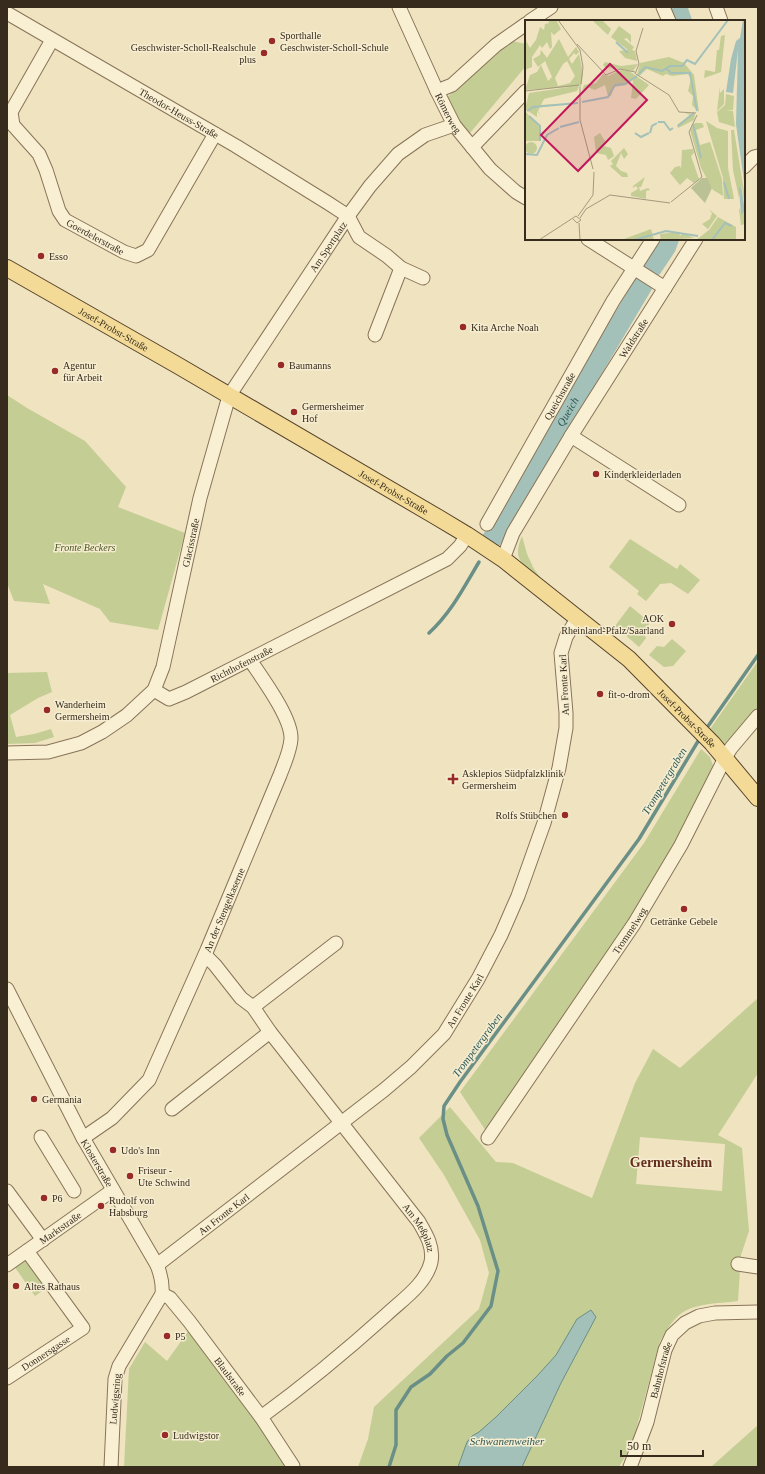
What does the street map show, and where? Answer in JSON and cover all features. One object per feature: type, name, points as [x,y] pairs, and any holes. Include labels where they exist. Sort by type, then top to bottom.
[{"type":"main road","name":"Josef-Probst-Straße","points":[[7,268],[467,535],[503,559],[629,659],[712,742],[758,798]]},
{"type":"street","name":"Römerweg","points":[[399,7],[454,125],[490,169],[516,192],[525,197]]},
{"type":"street","points":[[532,20],[551,7]]},
{"type":"street","points":[[663,7],[669,20]]},
{"type":"street","points":[[716,7],[721,20]]},
{"type":"street","name":"Theodor-Heuss-Straße","points":[[7,13],[214,134],[348,216]]},
{"type":"street","points":[[437,91],[452,85],[496,45],[525,25]]},
{"type":"street","name":"Goerdelerstraße","points":[[52,40],[11,112],[13,125],[38,154],[46,170],[59,212],[65,220],[124,252],[136,256],[148,250],[156,239],[214,134]]},
{"type":"street","points":[[472,147],[525,92]]},
{"type":"street","name":"Am Sportplatz","points":[[229,396],[348,216],[370,186],[398,154],[425,135],[454,125]]},
{"type":"street","points":[[745,165],[758,156]]},
{"type":"street","points":[[348,216],[359,237],[387,256],[401,268],[423,278]]},
{"type":"street","points":[[590,240],[665,288]]},
{"type":"street","points":[[634,269],[652,240]]},
{"type":"street","name":"Waldstraße","points":[[503,559],[513,533],[570,436],[695,240]]},
{"type":"street","points":[[375,335],[401,268]]},
{"type":"street","name":"Queichstraße","points":[[486,524],[613,301],[634,269]]},
{"type":"street","name":"Glacisstraße","points":[[154,690],[163,667],[200,498],[229,396]]},
{"type":"street","points":[[570,436],[678,505]]},
{"type":"street","name":"Richthofenstraße","points":[[154,690],[169,699],[177,697],[447,559],[460,546],[467,535]]},
{"type":"street","name":"An Fronte Karl","points":[[157,1265],[411,1067],[444,1034],[478,979],[500,935],[518,896],[541,831],[559,768],[566,728],[561,653],[566,636],[578,617]]},
{"type":"street","name":"An der Stengelkaserne","points":[[83,1138],[112,1118],[149,1080],[205,955],[280,775],[290,744],[288,722],[250,660]]},
{"type":"street","points":[[7,753],[48,752],[80,743],[115,724],[154,690]]},
{"type":"street","name":"Trommelweg","points":[[488,1138],[634,924],[682,846],[725,758],[731,748],[758,716]]},
{"type":"street","points":[[253,1007],[336,943]]},
{"type":"street","name":"Am Meßplatz","points":[[205,955],[242,998],[253,1007],[270,1032],[419,1222],[431,1248],[431,1262],[426,1276],[417,1286],[364,1335],[315,1376],[261,1417]]},
{"type":"street","name":"Klosterstraße","points":[[7,989],[83,1138],[157,1265],[162,1276],[162,1294]]},
{"type":"street","points":[[172,1109],[270,1032]]},
{"type":"street","points":[[43,1141],[74,1191]]},
{"type":"street","name":"Marktstraße","points":[[7,1265],[113,1190]]},
{"type":"street","points":[[7,1191],[43,1240]]},
{"type":"street","name":"Donnersgasse","points":[[7,1378],[83,1328],[27,1251]]},
{"type":"street","points":[[738,1264],[758,1267]]},
{"type":"street","name":"Blaulstraße","points":[[162,1294],[166,1294],[174,1302],[261,1417],[293,1466]]},
{"type":"street","name":"Ludwigsring","points":[[111,1467],[115,1380],[119,1366],[162,1294]]},
{"type":"street","name":"Bahnhofstraße","points":[[630,1467],[647,1422],[665,1350],[672,1334],[685,1323],[699,1316],[715,1313],[758,1312]]},
{"type":"street","name":"Bahnhofstraße","points":[[625,1467],[637,1448]]},
{"type":"green space","points":[[512,41],[525,44],[525,67],[470,133],[461,124],[445,99]]},
{"type":"green space","name":"Fronte Beckers","points":[[7,395],[85,441],[126,487],[118,507],[185,533],[158,630],[110,622],[100,609],[43,584],[50,604],[14,601],[7,583]]},
{"type":"green space","points":[[522,536],[527,554],[534,569],[540,577],[520,561],[518,551]]},
{"type":"green space","points":[[630,539],[677,569],[680,564],[700,580],[688,594],[671,583],[660,584],[646,601],[637,594],[639,591],[609,567]]},
{"type":"green space","points":[[630,606],[648,621],[649,624],[644,633],[646,638],[639,647],[615,626]]},
{"type":"green space","points":[[672,639],[686,651],[673,666],[664,667],[649,655],[657,646],[664,647]]},
{"type":"green space","points":[[758,661],[758,710],[728,742],[724,744],[710,729]]},
{"type":"green space","points":[[47,672],[52,692],[38,698],[10,715],[16,737],[51,729],[54,737],[35,743],[7,744],[7,673]]},
{"type":"green space","points":[[701,749],[710,757],[715,771],[638,912],[488,1134],[460,1092],[644,843]]},
{"type":"green space","points":[[758,998],[758,1073],[718,1135],[742,1148],[749,1231],[741,1255],[738,1301],[697,1306],[682,1313],[670,1326],[660,1341],[632,1445],[619,1467],[358,1467],[368,1439],[374,1407],[479,1309],[489,1273],[480,1240],[444,1175],[419,1138],[450,1107],[496,1162],[513,1163],[592,1198],[635,1083],[653,1049],[680,1068]],"holes":[[[640,1137],[725,1144],[722,1191],[636,1184]]]},
{"type":"green space","points":[[28,1256],[49,1286],[35,1296],[14,1266]]},
{"type":"green space","points":[[189,1330],[290,1467],[124,1467],[129,1369],[145,1342],[167,1361]]},
{"type":"green space","points":[[758,1425],[758,1467],[711,1467]]},
{"type":"water","name":"Schwanenweiher","points":[[591,1310],[596,1317],[561,1383],[522,1467],[458,1467],[467,1442],[472,1436],[479,1432],[496,1417],[538,1375],[556,1355],[577,1319]]},
{"type":"waterway","name":"Queich","points":[[677,7],[682,20]]},
{"type":"waterway","name":"Queich","points":[[652,268],[666,247],[669,240]]},
{"type":"waterway","name":"Queich","points":[[492,539],[644,283]]},
{"type":"waterway","name":"Queich","points":[[429,633],[451,608],[479,562]]},
{"type":"waterway","name":"Trompetergraben","points":[[706,729],[758,655]]},
{"type":"waterway","name":"Trompetergraben","points":[[389,1467],[396,1445],[396,1410],[411,1387],[430,1374],[447,1356],[463,1343],[491,1306],[498,1271],[478,1206],[447,1135],[443,1119],[444,1106],[460,1082],[639,839],[700,738]]},
{"type":"place","name":"Sporthalle Geschwister-Scholl-Schule","points":[[272,41]]},
{"type":"place","name":"Geschwister-Scholl-Realschule plus","points":[[264,53]]},
{"type":"place","name":"Esso","points":[[41,256]]},
{"type":"place","name":"Kita Arche Noah","points":[[463,327]]},
{"type":"place","name":"Baumanns","points":[[281,365]]},
{"type":"place","name":"Agentur für Arbeit","points":[[55,371]]},
{"type":"place","name":"Germersheimer Hof","points":[[294,412]]},
{"type":"place","name":"Kinderkleiderladen","points":[[596,474]]},
{"type":"place","name":"AOK Rheinland-Pfalz/Saarland","points":[[672,624]]},
{"type":"place","name":"fit-o-drom","points":[[600,694]]},
{"type":"place","name":"Wanderheim Germersheim","points":[[47,710]]},
{"type":"place","name":"Asklepios Südpfalzklinik Germersheim","points":[[453,779]]},
{"type":"place","name":"Rolfs Stübchen","points":[[565,815]]},
{"type":"place","name":"Getränke Gebele","points":[[684,909]]},
{"type":"place","name":"Germania","points":[[34,1099]]},
{"type":"place","name":"Udo's Inn","points":[[113,1150]]},
{"type":"place","name":"Friseur - Ute Schwind","points":[[130,1176]]},
{"type":"place","name":"P6","points":[[44,1198]]},
{"type":"place","name":"Rudolf von Habsburg","points":[[101,1206]]},
{"type":"place","name":"Altes Rathaus","points":[[16,1286]]},
{"type":"place","name":"P5","points":[[167,1336]]},
{"type":"place","name":"Ludwigstor","points":[[165,1435]]},
{"type":"district","name":"Germersheim","points":[[671,1162]]}]
